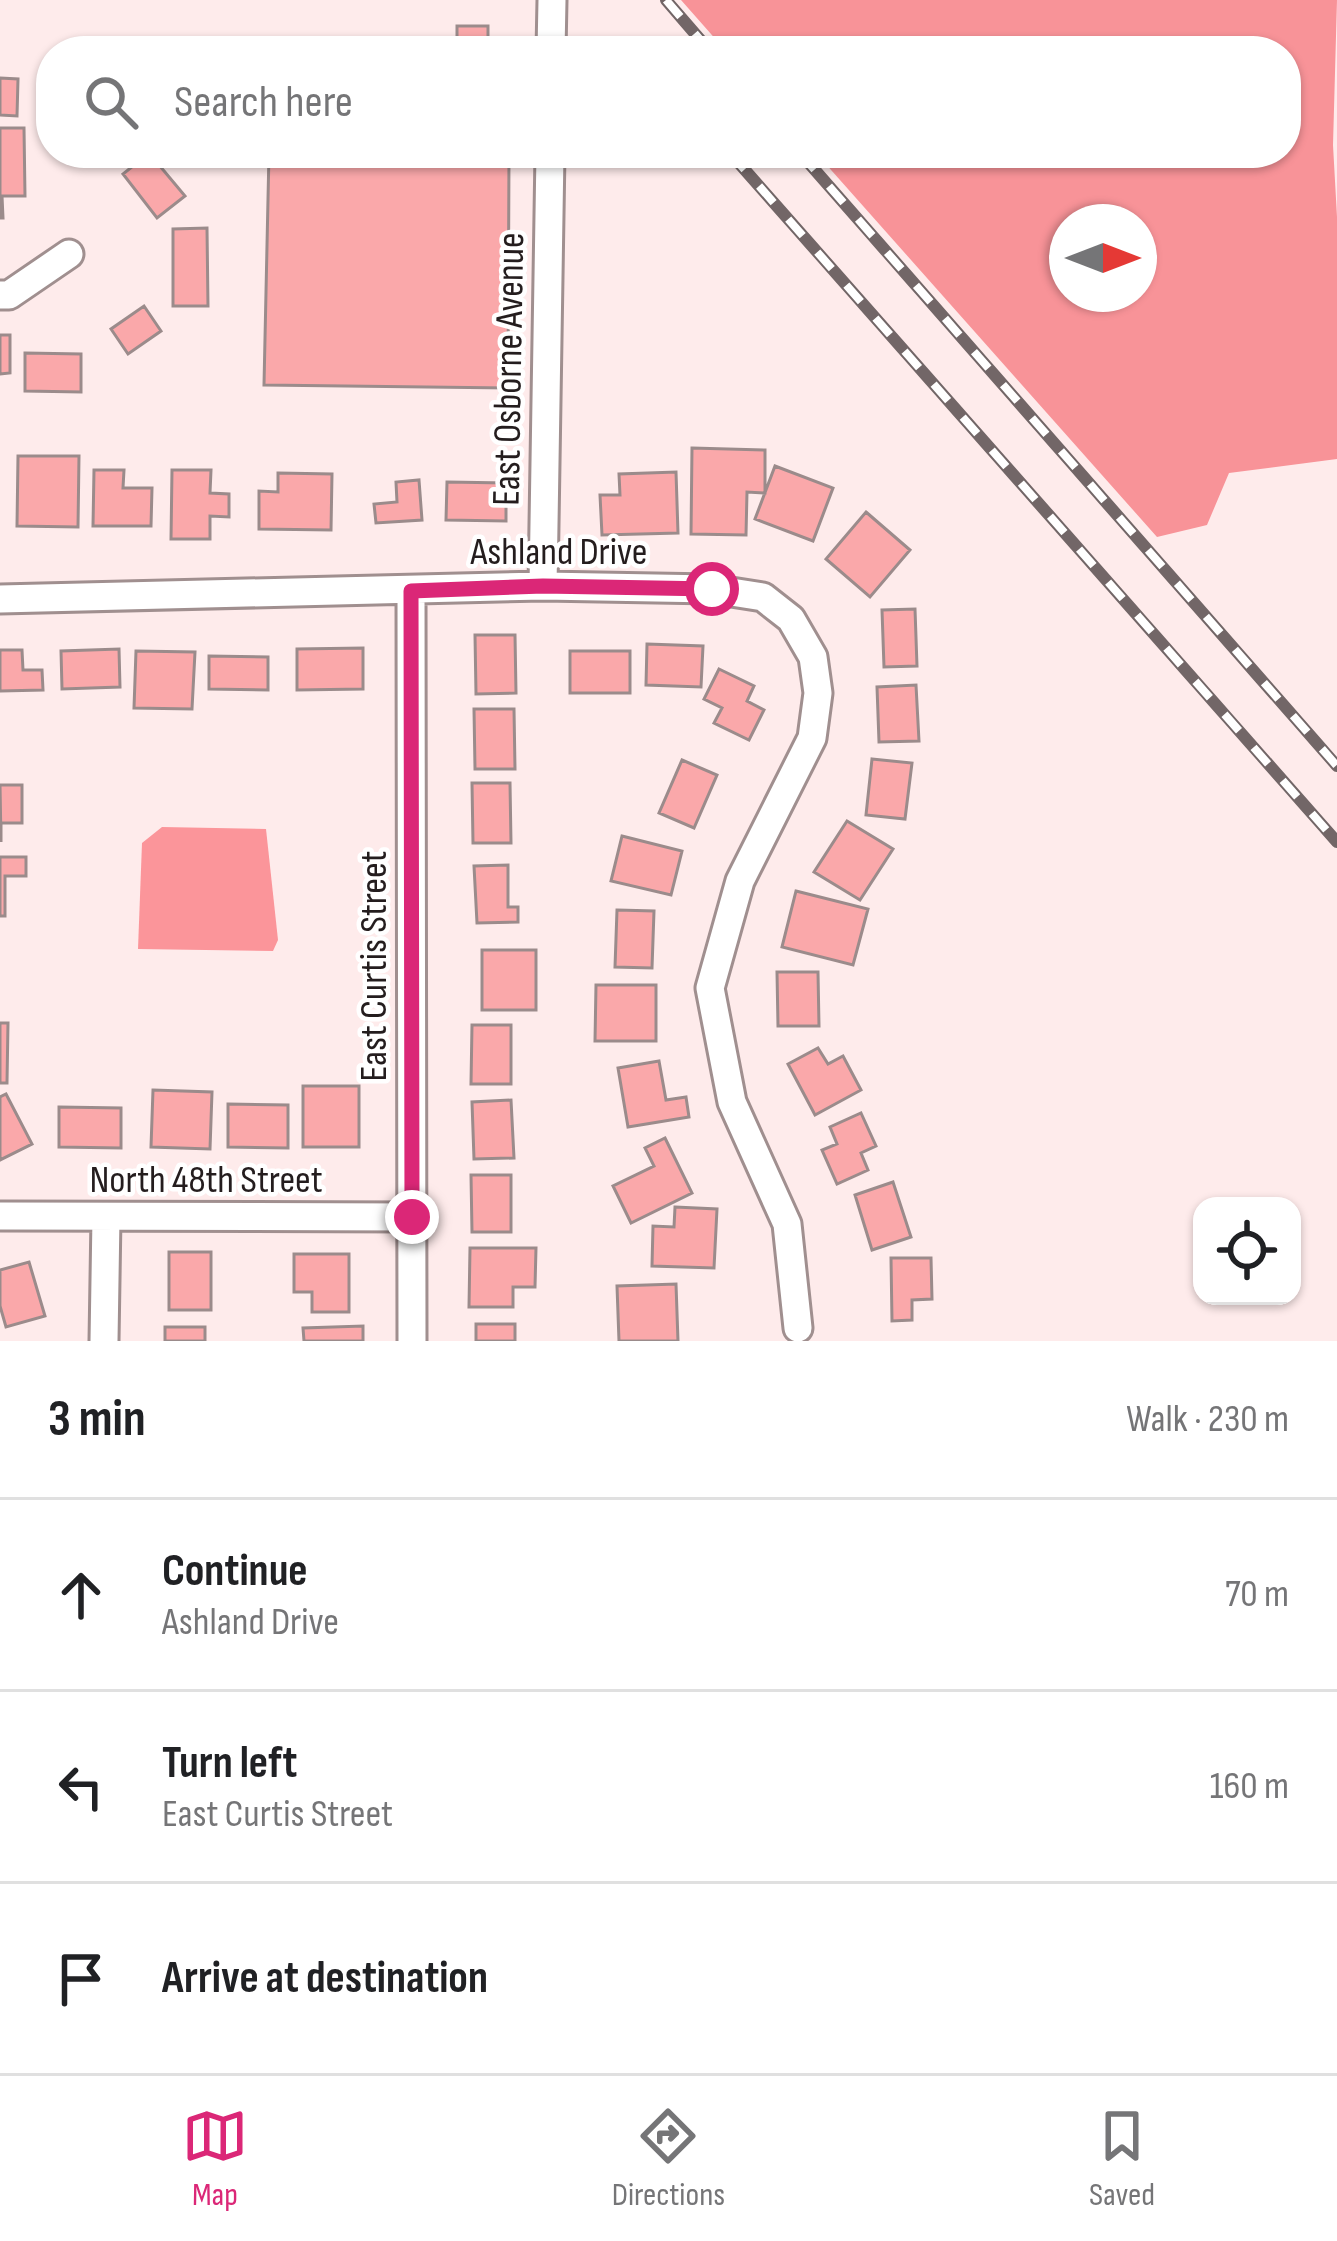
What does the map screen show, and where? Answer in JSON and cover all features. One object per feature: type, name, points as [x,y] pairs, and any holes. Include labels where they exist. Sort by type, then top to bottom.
[{"type":"street","points":[[551,36],[552,0]]},
{"type":"street","name":"East Osborne Avenue","points":[[543,586],[550,168]]},
{"type":"street","points":[[0,296],[9,295],[69,254]]},
{"type":"street","name":"Ashland Drive","points":[[0,599],[543,586],[712,589],[763,596],[791,619],[813,657],[818,692],[812,738],[740,881],[710,988],[732,1102],[787,1224],[798,1328]]},
{"type":"street","name":"East Curtis Street","points":[[411,591],[412,1341]]},
{"type":"street","name":"North 48th Street","points":[[0,1216],[412,1217]]},
{"type":"street","points":[[104,1341],[106,1217]]},
{"type":"shaded area","points":[[681,0],[1337,0],[1333,145],[1337,459],[1229,473],[1207,525],[1157,537],[829,168],[1301,168],[1301,36],[713,36]]},
{"type":"shaded area","points":[[162,827],[266,829],[278,940],[273,951],[138,949],[142,843]]},
{"type":"building","points":[[457,26],[488,26],[488,36],[457,36]]},
{"type":"building","points":[[0,78],[18,79],[17,116],[0,115]]},
{"type":"building","points":[[0,128],[24,128],[25,196],[2,196],[3,218],[0,218]]},
{"type":"building","points":[[130,168],[162,168],[185,196],[157,218],[123,174]]},
{"type":"building","points":[[269,168],[509,168],[508,388],[264,385]]},
{"type":"building","points":[[207,228],[208,306],[173,306],[173,229]]},
{"type":"building","points":[[144,306],[161,331],[128,354],[111,329]]},
{"type":"building","points":[[0,335],[10,335],[10,373],[0,374]]},
{"type":"building","points":[[25,353],[81,354],[81,392],[25,391]]},
{"type":"building","points":[[692,448],[765,450],[765,493],[747,492],[746,535],[691,534]]},
{"type":"building","points":[[18,456],[79,456],[78,527],[17,526]]},
{"type":"building","points":[[775,466],[833,488],[813,541],[755,519]]},
{"type":"building","points":[[94,470],[124,470],[123,488],[152,488],[151,526],[93,526]]},
{"type":"building","points":[[172,470],[211,470],[210,493],[229,494],[229,517],[210,516],[210,539],[171,539]]},
{"type":"building","points":[[676,472],[678,533],[602,535],[600,495],[620,495],[619,474]]},
{"type":"building","points":[[278,473],[332,474],[331,530],[259,529],[259,491],[278,492]]},
{"type":"building","points":[[419,480],[422,520],[376,523],[374,504],[397,502],[396,482]]},
{"type":"building","points":[[447,482],[506,483],[506,521],[446,520]]},
{"type":"building","points":[[866,512],[910,550],[870,597],[826,559]]},
{"type":"building","points":[[915,609],[917,666],[884,667],[882,610]]},
{"type":"building","points":[[475,635],[515,635],[516,693],[476,694]]},
{"type":"building","points":[[647,644],[703,646],[701,687],[646,685]]},
{"type":"building","points":[[363,648],[363,689],[297,690],[297,649]]},
{"type":"building","points":[[119,649],[120,687],[62,689],[61,651]]},
{"type":"building","points":[[0,650],[22,650],[23,670],[42,670],[43,690],[0,691]]},
{"type":"building","points":[[136,651],[195,652],[192,709],[134,708]]},
{"type":"building","points":[[570,651],[630,651],[630,693],[570,693]]},
{"type":"building","points":[[209,656],[268,657],[268,690],[209,689]]},
{"type":"building","points":[[719,669],[754,686],[747,701],[764,710],[749,740],[714,723],[722,708],[704,699]]},
{"type":"building","points":[[916,685],[919,741],[879,742],[877,687]]},
{"type":"building","points":[[474,709],[514,709],[515,769],[475,769]]},
{"type":"building","points":[[872,759],[912,763],[905,819],[866,815]]},
{"type":"building","points":[[682,760],[717,775],[694,828],[659,813]]},
{"type":"building","points":[[472,783],[510,783],[511,843],[473,843]]},
{"type":"building","points":[[0,785],[22,785],[22,823],[1,823],[1,842]]},
{"type":"building","points":[[847,821],[893,849],[860,900],[814,872]]},
{"type":"building","points":[[622,836],[682,851],[671,895],[611,881]]},
{"type":"building","points":[[0,857],[26,857],[26,876],[5,876],[5,916],[0,916]]},
{"type":"building","points":[[508,865],[508,907],[518,907],[518,922],[477,923],[474,866]]},
{"type":"building","points":[[796,891],[868,909],[853,965],[782,947]]},
{"type":"building","points":[[617,910],[654,911],[652,968],[615,967]]},
{"type":"building","points":[[482,950],[536,950],[536,1010],[482,1010]]},
{"type":"building","points":[[777,972],[818,972],[819,1026],[778,1026]]},
{"type":"building","points":[[596,985],[656,985],[656,1041],[595,1041]]},
{"type":"building","points":[[0,1023],[8,1023],[7,1083],[0,1083]]},
{"type":"building","points":[[472,1025],[511,1025],[511,1084],[471,1084]]},
{"type":"building","points":[[818,1048],[828,1064],[843,1056],[861,1090],[815,1115],[788,1064]]},
{"type":"building","points":[[659,1061],[666,1100],[686,1097],[689,1117],[628,1127],[618,1068]]},
{"type":"building","points":[[303,1086],[359,1086],[359,1147],[303,1147]]},
{"type":"building","points":[[153,1090],[212,1092],[210,1149],[151,1147]]},
{"type":"building","points":[[6,1094],[32,1144],[0,1160],[0,1097]]},
{"type":"building","points":[[511,1100],[514,1158],[474,1159],[472,1102]]},
{"type":"building","points":[[228,1104],[288,1105],[288,1148],[228,1147]]},
{"type":"building","points":[[59,1107],[121,1108],[121,1148],[59,1147]]},
{"type":"building","points":[[861,1113],[876,1146],[861,1153],[868,1170],[837,1184],[822,1150],[837,1144],[830,1127]]},
{"type":"building","points":[[665,1138],[692,1193],[631,1223],[613,1186],[654,1166],[645,1148]]},
{"type":"building","points":[[471,1175],[511,1175],[511,1232],[472,1232]]},
{"type":"building","points":[[893,1182],[911,1237],[872,1250],[855,1195]]},
{"type":"building","points":[[675,1207],[717,1209],[714,1268],[652,1266],[653,1226],[674,1227]]},
{"type":"building","points":[[470,1248],[536,1248],[535,1287],[513,1287],[513,1307],[469,1307]]},
{"type":"building","points":[[169,1252],[211,1252],[211,1310],[169,1310]]},
{"type":"building","points":[[294,1254],[349,1254],[349,1312],[312,1312],[312,1292],[294,1292]]},
{"type":"building","points":[[891,1258],[931,1258],[932,1299],[912,1300],[912,1320],[892,1321]]},
{"type":"building","points":[[29,1262],[45,1316],[6,1327],[0,1306],[0,1270]]},
{"type":"building","points":[[676,1284],[678,1341],[619,1341],[617,1286]]},
{"type":"building","points":[[476,1324],[515,1324],[515,1341],[476,1341]]},
{"type":"building","points":[[363,1326],[363,1341],[304,1341],[303,1328]]},
{"type":"building","points":[[165,1327],[205,1327],[205,1341],[165,1341]]},
{"type":"railway","points":[[666,0],[697,36]]},
{"type":"railway","points":[[743,168],[1337,842]]},
{"type":"railway","points":[[813,168],[1337,766]]},
{"type":"route","points":[[412,1217],[411,591],[543,586],[712,589]]}]
